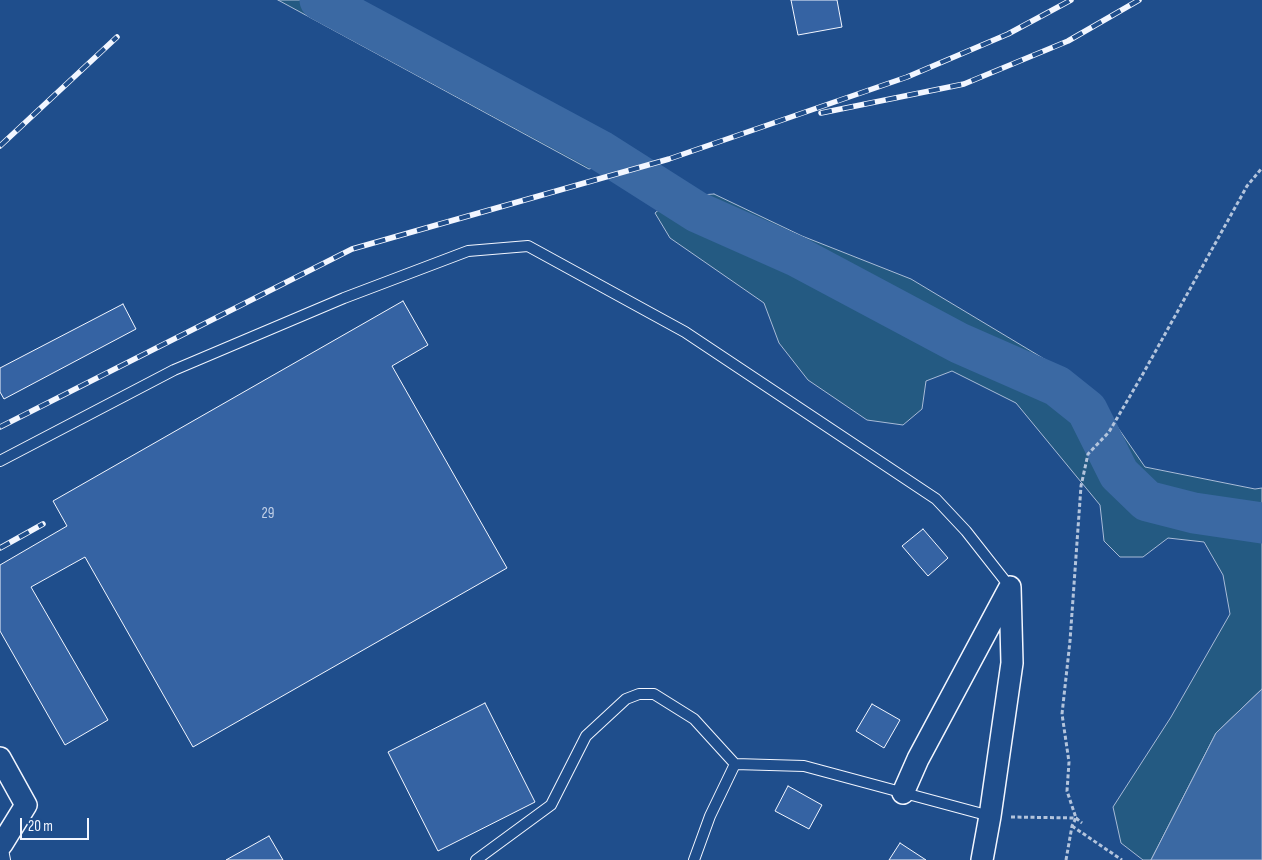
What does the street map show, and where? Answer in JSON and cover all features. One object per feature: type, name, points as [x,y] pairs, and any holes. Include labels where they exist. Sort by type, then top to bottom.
[{"type":"street","points":[[903,793],[918,759],[1010,587]]},
{"type":"street","points":[[982,860],[1012,664],[1010,587]]},
{"type":"street","points":[[0,758],[26,805],[2,850]]},
{"type":"lane","points":[[0,461],[174,370],[344,298],[468,251],[528,246],[685,332],[936,499],[966,531],[1010,587]]},
{"type":"lane","points":[[476,860],[551,805],[586,736],[626,699],[639,694],[654,694],[694,720],[735,764],[804,766],[990,816]]},
{"type":"lane","points":[[694,860],[710,816],[735,764]]},
{"type":"path","points":[[1082,823],[1076,818],[1067,791],[1069,762],[1062,714],[1070,641],[1081,486],[1088,454],[1109,432],[1247,186],[1262,168]]},
{"type":"path","points":[[990,816],[1076,818]]},
{"type":"path","points":[[1066,860],[1072,826],[1076,818]]},
{"type":"path","points":[[1072,826],[1122,860]]},
{"type":"shaded area","points":[[278,0],[361,0],[642,154],[589,169]]},
{"type":"shaded area","points":[[714,194],[802,236],[911,279],[1066,372],[1103,406],[1145,467],[1255,489],[1262,488],[1262,689],[1216,733],[1151,860],[1143,860],[1121,843],[1113,807],[1171,717],[1230,614],[1223,575],[1204,542],[1168,538],[1143,557],[1120,557],[1104,541],[1100,505],[1016,403],[952,371],[926,381],[922,409],[903,425],[867,420],[808,380],[779,343],[764,303],[670,238],[655,213],[674,197]]},
{"type":"shaded area","points":[[1262,689],[1262,860],[1151,860],[1216,733]]},
{"type":"building","points":[[791,0],[837,0],[842,27],[798,35]]},
{"type":"building","points":[[403,301],[428,345],[392,366],[507,568],[193,747],[85,557],[31,587],[108,720],[65,745],[0,631],[0,565],[67,526],[53,501]]},
{"type":"building","points":[[123,304],[136,329],[4,399],[0,392],[0,368]]},
{"type":"building","points":[[923,529],[948,558],[928,576],[902,546]]},
{"type":"building","points":[[485,703],[535,802],[438,851],[388,752]]},
{"type":"building","points":[[872,704],[900,720],[884,748],[856,731]]},
{"type":"building","points":[[788,786],[822,805],[809,829],[775,811]]},
{"type":"building","points":[[269,836],[283,860],[226,860]]},
{"type":"building","points":[[900,843],[926,860],[889,860]]},
{"type":"waterway","points":[[320,0],[601,151],[697,212],[796,256],[959,343],[1057,386],[1087,410],[1119,474],[1147,501],[1194,513],[1262,523]]},
{"type":"railway","points":[[0,427],[352,249],[669,159],[907,77],[1008,34],[1071,0]]},
{"type":"railway","points":[[821,113],[964,84],[1068,41],[1139,0]]},
{"type":"railway","points":[[0,146],[117,37]]},
{"type":"railway","points":[[0,548],[43,524]]}]
